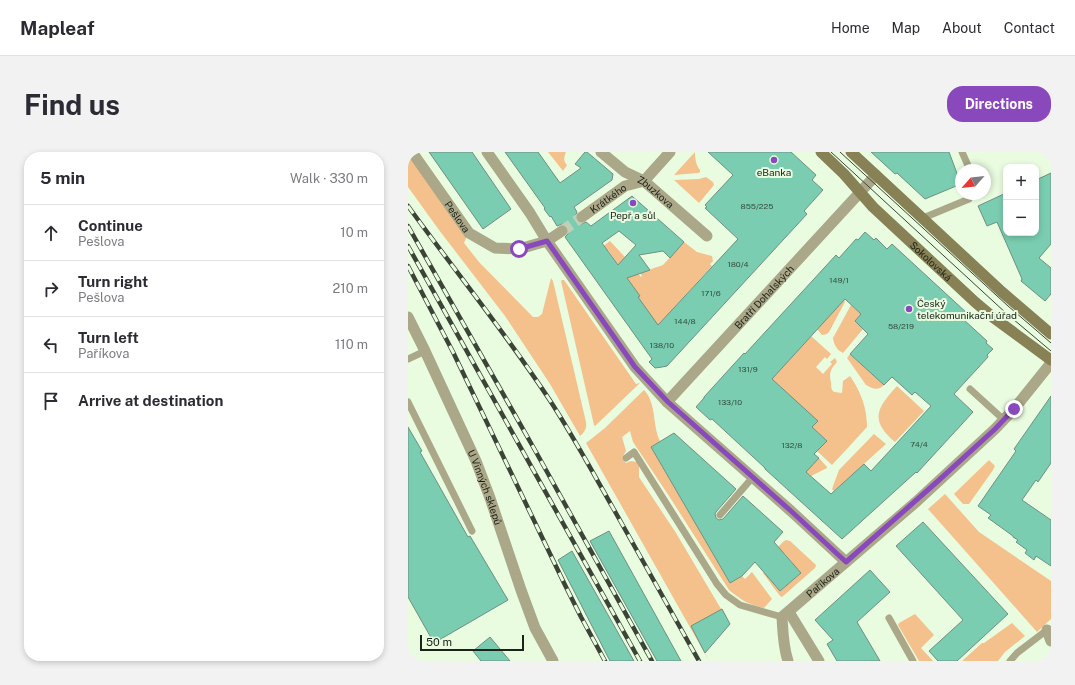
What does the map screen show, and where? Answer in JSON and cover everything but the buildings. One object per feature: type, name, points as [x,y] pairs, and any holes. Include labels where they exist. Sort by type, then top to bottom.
[{"type":"main road","name":"Sokolovská","points":[[821,152],[844,174],[872,207],[985,311],[1051,362]]},
{"type":"main road","points":[[851,152],[1002,292],[1051,334]]},
{"type":"street","name":"Pešlova","points":[[412,152],[469,233],[495,248],[519,249],[547,241]]},
{"type":"street","points":[[487,152],[635,367],[668,402],[846,562]]},
{"type":"street","name":"Zbuzkova","points":[[601,152],[625,172],[644,181],[707,236]]},
{"type":"street","points":[[644,181],[670,152]]},
{"type":"street","name":"Bratří Dohalských","points":[[668,402],[876,175]]},
{"type":"street","name":"Krátkého","points":[[582,217],[625,186],[644,181]]},
{"type":"street","points":[[547,241],[562,231]]},
{"type":"street","name":"U Vinných sklepů","points":[[408,316],[476,461],[535,628],[553,661]]},
{"type":"street","name":"Paříkova","points":[[786,615],[916,502],[1004,420],[1051,362]]},
{"type":"street","points":[[786,615],[783,638],[788,661]]},
{"type":"street","points":[[786,615],[819,661]]},
{"type":"street","points":[[1046,630],[1051,641]]},
{"type":"lane","points":[[962,152],[967,164]]},
{"type":"lane","points":[[923,218],[968,200]]},
{"type":"lane","points":[[408,359],[425,350]]},
{"type":"lane","points":[[970,390],[1004,420]]},
{"type":"lane","points":[[408,402],[472,531]]},
{"type":"lane","points":[[626,458],[634,452],[717,584],[726,595],[740,605],[786,615]]},
{"type":"lane","points":[[720,515],[753,477]]},
{"type":"lane","points":[[889,618],[913,661]]},
{"type":"lane","points":[[1010,661],[1017,653],[1046,630]]},
{"type":"shaded area","points":[[548,152],[566,152],[564,159],[567,165],[563,171]]},
{"type":"shaded area","points":[[695,152],[696,162],[700,172],[674,175]]},
{"type":"shaded area","points":[[408,155],[467,236],[464,243],[479,262],[533,317],[538,317],[542,314],[551,278],[553,281],[586,422],[585,430],[580,436],[550,384],[505,316],[408,187]]},
{"type":"shaded area","points":[[706,177],[713,182],[714,185],[699,203],[674,180],[699,179]]},
{"type":"shaded area","points":[[610,241],[641,277],[642,276],[640,273],[663,265],[684,242],[697,252],[712,256],[713,261],[710,264],[712,266],[659,324],[660,330],[638,297],[639,295],[608,250],[605,252],[602,247]]},
{"type":"shaded area","points":[[564,280],[636,384],[640,383],[595,426],[561,281]]},
{"type":"shaded area","points":[[844,300],[845,302],[829,332],[822,335],[817,329]]},
{"type":"shaded area","points":[[851,305],[861,314],[855,321],[863,329],[843,353],[836,347],[833,338]]},
{"type":"shaded area","points":[[811,336],[831,354],[827,359],[825,357],[816,367],[823,374],[832,364],[830,362],[835,358],[837,362],[831,369],[830,374],[832,390],[834,392],[842,393],[843,381],[850,376],[860,394],[866,413],[867,427],[832,465],[817,451],[827,441],[812,427],[817,421],[772,379]]},
{"type":"shaded area","points":[[850,354],[884,385],[875,389],[866,385],[847,358]]},
{"type":"shaded area","points":[[897,386],[924,411],[895,442],[882,427],[879,420],[879,414],[885,401]]},
{"type":"shaded area","points":[[644,390],[653,408],[656,428],[660,441],[651,447],[730,583],[742,576],[745,579],[752,572],[772,599],[764,608],[745,602],[729,590],[633,442],[630,431],[622,437],[626,451],[622,458],[626,463],[631,461],[639,464],[639,477],[676,533],[730,624],[705,653],[709,661],[586,443],[605,428]]},
{"type":"shaded area","points":[[874,434],[886,444],[834,491],[832,489],[839,470]]},
{"type":"shaded area","points":[[819,458],[827,468],[811,476],[802,468]]},
{"type":"shaded area","points":[[989,460],[995,466],[993,470],[969,504],[963,504],[954,494]]},
{"type":"shaded area","points":[[945,494],[979,532],[1051,581],[1051,619],[1037,632],[928,509]]},
{"type":"shaded area","points":[[786,540],[790,541],[816,565],[815,568],[782,597],[763,573],[764,572],[780,591],[801,573],[785,554],[777,548]]},
{"type":"shaded area","points":[[915,614],[934,635],[921,648],[933,661],[919,661],[898,625]]},
{"type":"shaded area","points":[[1012,623],[1025,636],[1005,652],[998,661],[962,661],[982,643]]},
{"type":"tunnel","points":[[562,231],[582,217]]},
{"type":"tram line","points":[[831,152],[1007,314],[1051,351]]},
{"type":"tram line","points":[[840,152],[1008,306],[1051,343]]},
{"type":"railway","points":[[408,206],[515,350],[557,412],[590,466],[699,661]]},
{"type":"railway","points":[[408,226],[652,661]]},
{"type":"railway","points":[[408,246],[640,661]]},
{"type":"railway","points":[[408,266],[453,352],[565,585],[605,661]]},
{"type":"place","name":"eBanka","points":[[774,160]]},
{"type":"place","name":"Pepř a sůl","points":[[633,203]]},
{"type":"place","name":"Český telekomunikační úřad","points":[[909,309]]},
{"type":"route","points":[[519,249],[547,241],[635,367],[668,402],[846,562],[916,502],[995,429],[1014,409]]}]
